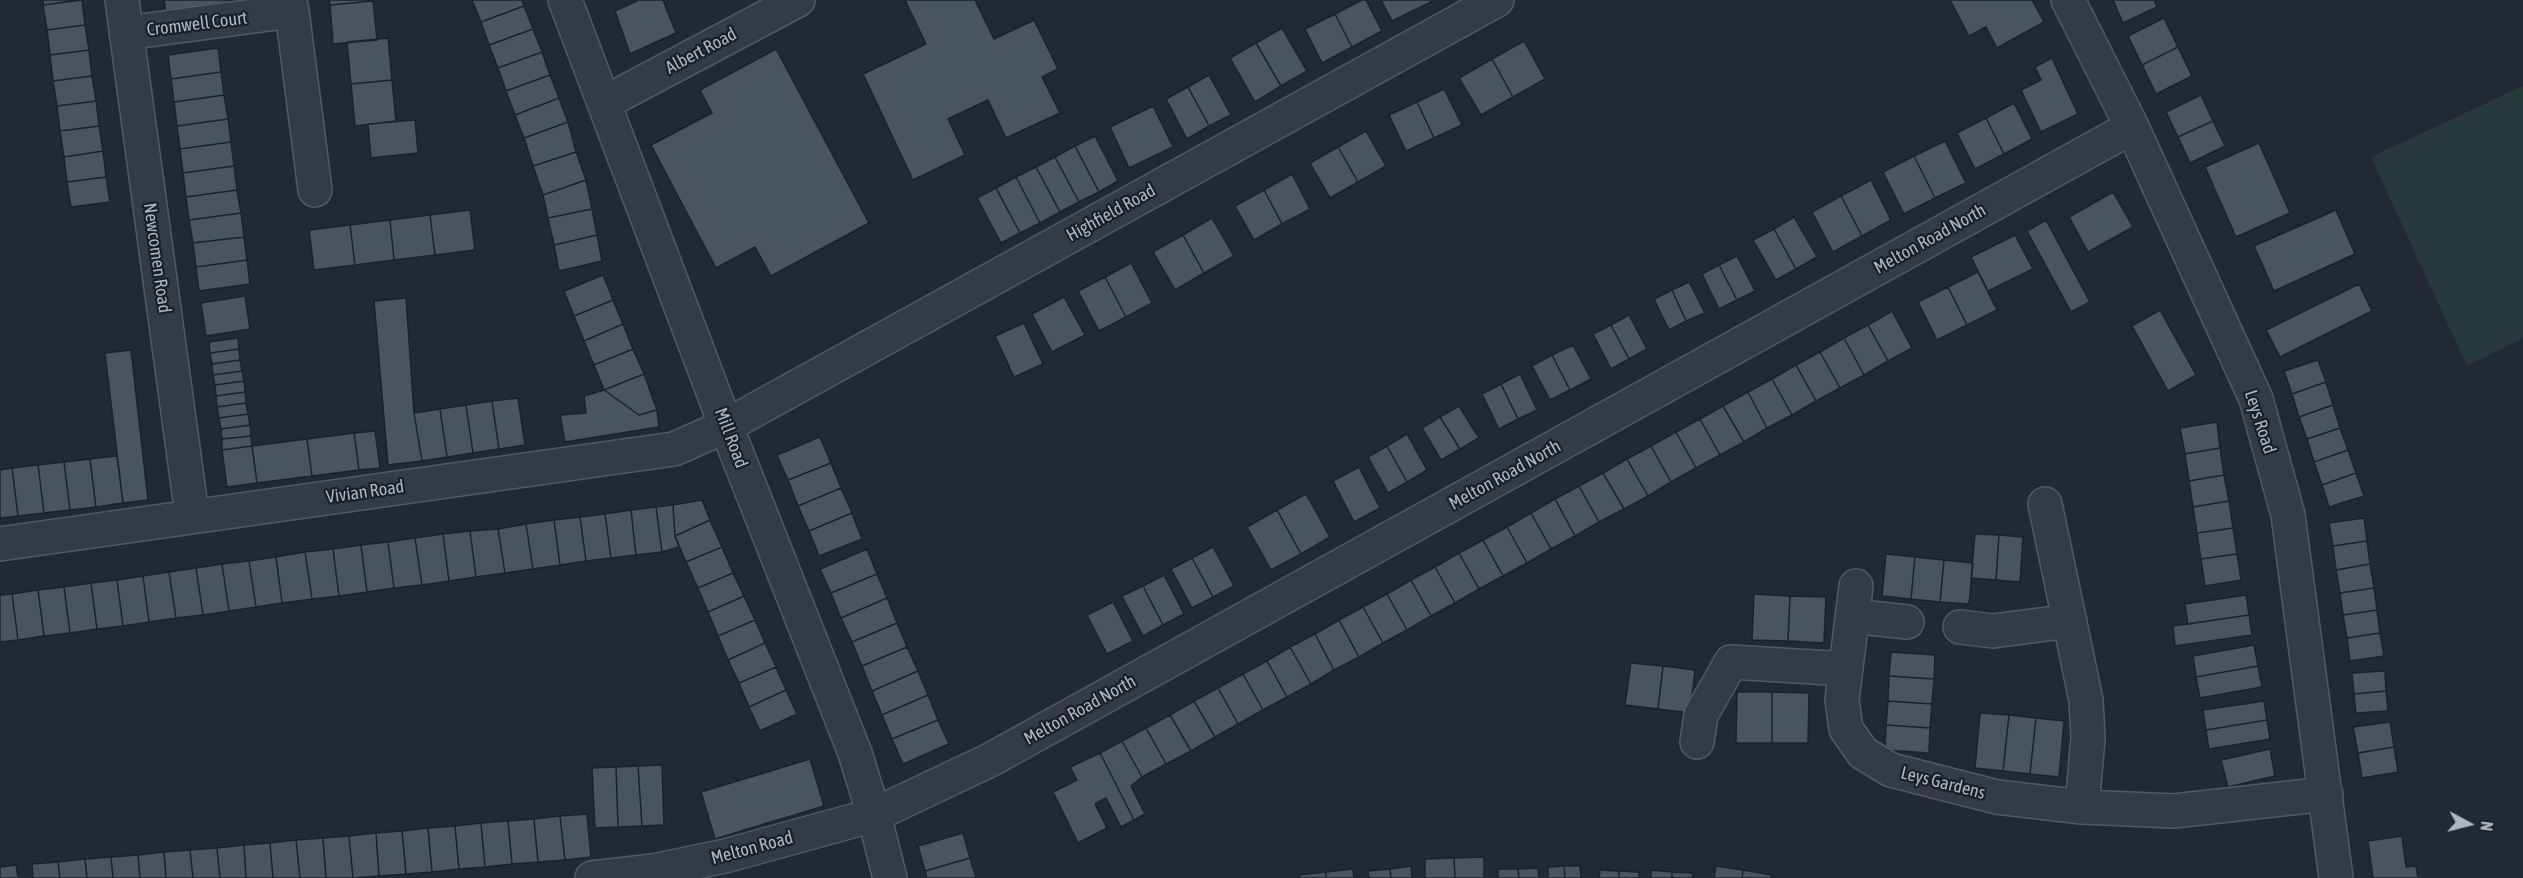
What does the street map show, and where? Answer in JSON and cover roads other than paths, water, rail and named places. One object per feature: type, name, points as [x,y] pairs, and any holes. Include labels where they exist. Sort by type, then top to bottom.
[{"type":"street","name":"Newcomen Road","points":[[122,0],[192,515]]},
{"type":"street","name":"Mill Road","points":[[566,0],[726,426],[855,753],[890,878]]},
{"type":"street","name":"Albert Road","points":[[604,103],[798,0]]},
{"type":"street","name":"Highfield Road","points":[[726,426],[1497,0]]},
{"type":"street","name":"Leys Road","points":[[2068,0],[2132,128],[2256,399],[2288,515],[2336,878]]},
{"type":"street","name":"Cromwell Court","points":[[126,33],[291,6]]},
{"type":"street","points":[[291,6],[315,190]]},
{"type":"street","name":"Melton Road North","points":[[874,815],[1001,754],[2132,128]]},
{"type":"street","name":"Vivian Road","points":[[0,544],[192,515],[674,449],[726,426]]},
{"type":"street","points":[[2045,504],[2086,700],[2088,738],[2082,807]]},
{"type":"street","name":"Leys Gardens","points":[[1907,622],[1854,601],[1842,700],[1846,729],[1863,753],[1891,770],[1997,797],[2082,807],[2174,811],[2326,794]]},
{"type":"street","points":[[1960,627],[1994,631],[2070,621]]},
{"type":"street","points":[[1698,742],[1701,715],[1731,662],[1846,669]]},
{"type":"street","name":"Melton Road","points":[[592,878],[653,871],[725,856],[874,815]]}]
